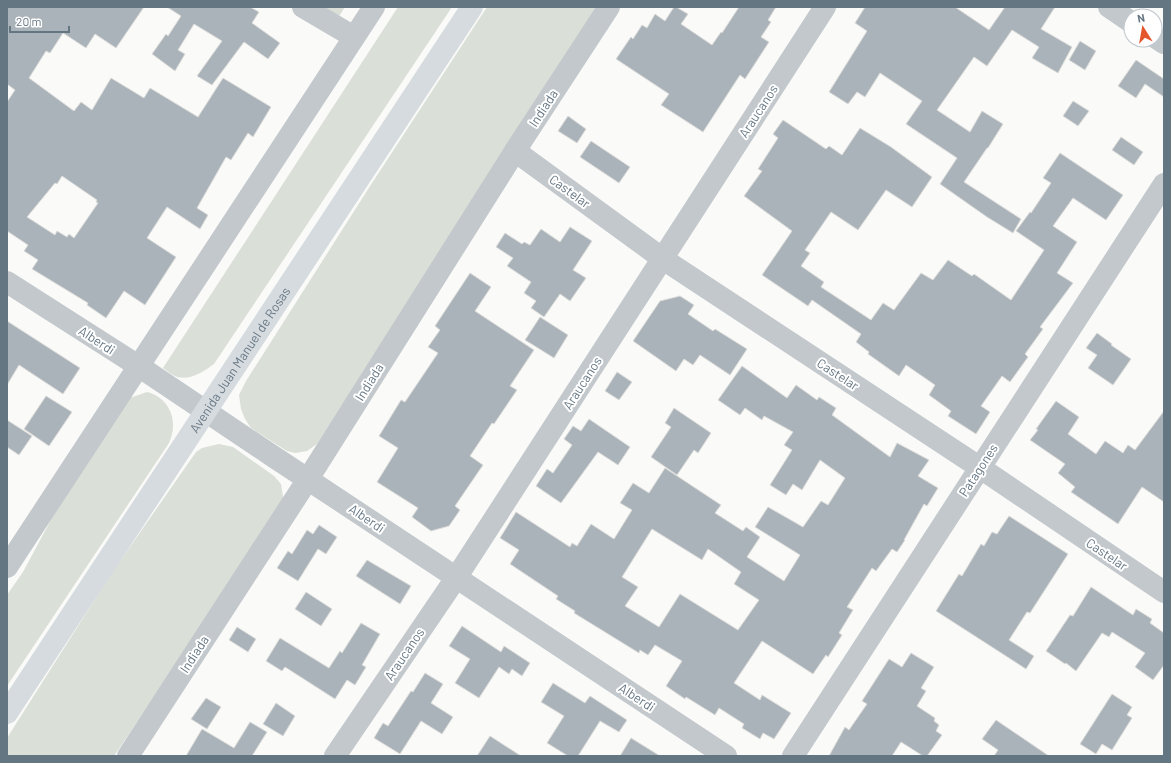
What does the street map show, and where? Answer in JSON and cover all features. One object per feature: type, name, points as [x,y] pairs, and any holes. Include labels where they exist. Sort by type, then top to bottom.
[{"type":"main road","name":"Avenida Juan Manuel de Rosas","points":[[7,713],[472,7]]},
{"type":"street","points":[[303,7],[354,37]]},
{"type":"street","points":[[7,567],[140,367],[374,7]]},
{"type":"street","name":"Indiada","points":[[128,756],[308,479],[515,151],[609,7]]},
{"type":"street","name":"Araucanos","points":[[335,756],[456,578],[825,7]]},
{"type":"street","points":[[1109,7],[1123,17]]},
{"type":"street","name":"Castelar","points":[[515,151],[663,259],[979,467],[1164,592]]},
{"type":"street","name":"Patagones","points":[[793,756],[979,467],[1164,184]]},
{"type":"street","name":"Alberdi","points":[[7,282],[140,367],[726,756]]},
{"type":"shaded area","points":[[315,7],[345,7],[336,21]]},
{"type":"shaded area","points":[[398,7],[452,7],[214,364],[195,376],[184,378],[172,374],[163,368]]},
{"type":"shaded area","points":[[487,7],[601,7],[317,444],[307,451],[295,453],[287,451],[251,428],[241,409],[239,395],[246,381],[372,183]]},
{"type":"shaded area","points":[[147,392],[163,400],[172,415],[173,427],[169,443],[7,686],[7,595],[23,572],[52,518],[127,399]]},
{"type":"shaded area","points":[[219,444],[233,447],[274,476],[281,484],[284,503],[114,756],[7,756],[7,738],[111,574],[196,452],[202,448]]},
{"type":"building","points":[[7,7],[144,7],[116,48],[95,34],[86,48],[63,33],[50,53],[46,51],[29,78],[74,111],[81,102],[92,110],[111,78],[144,98],[150,88],[198,117],[223,78],[271,107],[253,137],[248,133],[231,160],[226,157],[197,208],[208,215],[200,229],[167,207],[147,238],[176,257],[145,305],[124,291],[106,318],[87,305],[88,303],[32,269],[38,260],[24,251],[28,245],[7,231],[7,102],[15,90],[7,84]],"holes":[[[62,176],[97,200],[96,202],[98,203],[74,238],[69,234],[67,237],[57,231],[55,235],[27,217],[55,183],[57,184]]]},
{"type":"building","points":[[167,7],[250,7],[259,12],[252,23],[280,43],[268,59],[244,42],[212,85],[197,76],[222,41],[194,24],[178,50],[185,54],[175,71],[152,54],[166,34],[168,36],[181,16]]},
{"type":"building","points":[[674,7],[688,14],[681,24],[712,45],[721,32],[722,33],[739,7],[776,7],[768,20],[771,22],[761,37],[769,42],[745,79],[740,75],[703,132],[661,105],[669,94],[616,59],[631,37],[633,39],[642,25],[647,28],[655,14],[665,21]]},
{"type":"building","points":[[865,7],[955,7],[989,30],[1005,7],[1055,7],[1041,29],[1072,47],[1058,73],[1032,58],[1039,47],[1012,30],[987,66],[974,57],[937,110],[970,132],[982,111],[1003,124],[964,182],[1021,219],[1013,233],[987,217],[940,184],[957,158],[906,124],[922,101],[880,73],[865,97],[857,92],[848,104],[829,92],[867,31],[855,23]]},
{"type":"building","points":[[1080,41],[1096,51],[1085,70],[1069,60]]},
{"type":"building","points":[[1136,60],[1164,79],[1164,97],[1145,84],[1136,98],[1118,86]]},
{"type":"building","points":[[1073,101],[1089,111],[1078,126],[1063,116]]},
{"type":"building","points":[[568,116],[586,129],[577,143],[558,131]]},
{"type":"building","points":[[783,120],[826,149],[829,146],[842,155],[860,128],[891,147],[932,177],[912,207],[886,190],[858,230],[831,212],[805,250],[810,253],[801,266],[824,282],[821,287],[871,320],[883,303],[894,310],[921,273],[933,280],[948,260],[972,276],[974,274],[1011,300],[1044,250],[1016,231],[1030,212],[1031,213],[1051,183],[1043,178],[1060,153],[1123,195],[1106,220],[1073,198],[1053,226],[1077,242],[1057,273],[1073,283],[1040,327],[1043,329],[1025,354],[1028,357],[1010,382],[1002,376],[981,406],[990,412],[976,434],[948,416],[951,411],[929,395],[935,385],[906,365],[899,376],[868,354],[869,352],[856,342],[861,334],[812,300],[808,306],[762,275],[792,231],[744,196],[762,171],[758,169],[778,138],[773,134]]},
{"type":"building","points":[[1121,137],[1143,152],[1134,165],[1112,150]]},
{"type":"building","points":[[591,141],[630,167],[619,183],[580,157]]},
{"type":"building","points":[[570,227],[592,241],[573,270],[586,278],[570,301],[560,294],[544,317],[531,308],[536,301],[524,293],[531,282],[507,266],[513,258],[496,247],[505,233],[522,244],[524,242],[530,245],[541,229],[560,242]]},
{"type":"building","points":[[470,273],[491,287],[475,311],[534,350],[510,386],[517,390],[494,424],[492,423],[470,456],[483,465],[455,506],[460,510],[449,526],[431,531],[412,517],[418,508],[377,482],[398,448],[379,436],[401,400],[405,402],[438,353],[428,347],[440,330],[435,326]]},
{"type":"building","points":[[680,296],[694,305],[688,314],[713,331],[715,329],[747,349],[730,375],[700,355],[693,365],[684,359],[676,371],[633,341],[660,301]]},
{"type":"building","points":[[540,317],[568,335],[554,358],[525,340]]},
{"type":"building","points":[[7,321],[80,368],[63,394],[19,365],[7,385]]},
{"type":"building","points":[[1097,333],[1131,359],[1113,385],[1088,368],[1097,355],[1086,348]]},
{"type":"building","points":[[742,366],[787,398],[796,385],[817,400],[819,397],[836,408],[832,415],[890,457],[897,443],[929,460],[918,476],[938,488],[927,506],[924,504],[897,552],[892,549],[876,571],[872,568],[847,607],[853,610],[839,633],[842,635],[828,657],[826,655],[813,674],[762,641],[734,683],[760,700],[762,695],[791,713],[774,739],[763,733],[760,739],[742,728],[744,724],[719,708],[715,715],[686,697],[685,699],[666,686],[682,661],[655,645],[648,655],[640,650],[639,653],[574,613],[575,611],[556,599],[558,596],[510,564],[519,550],[500,538],[516,512],[570,547],[572,543],[577,546],[591,524],[614,539],[632,510],[620,503],[633,483],[649,493],[665,468],[721,505],[715,513],[743,531],[746,527],[760,537],[747,557],[784,581],[800,555],[755,527],[768,507],[803,527],[821,501],[828,505],[845,478],[820,460],[802,490],[793,484],[786,495],[770,485],[792,450],[784,445],[793,432],[764,416],[762,420],[745,408],[740,415],[718,400]],"holes":[[[652,529],[702,560],[708,549],[741,572],[734,584],[759,600],[738,630],[680,594],[659,627],[625,606],[638,587],[622,577]]]},
{"type":"building","points":[[617,372],[632,382],[619,400],[605,391]]},
{"type":"building","points":[[46,396],[72,412],[49,446],[24,429]]},
{"type":"building","points":[[1056,401],[1079,417],[1068,434],[1096,454],[1105,441],[1123,453],[1128,445],[1135,450],[1164,411],[1164,502],[1142,487],[1118,524],[1071,492],[1075,487],[1058,473],[1065,464],[1030,440]]},
{"type":"building","points":[[674,408],[711,433],[698,453],[694,450],[677,475],[651,457],[671,427],[665,423]]},
{"type":"building","points":[[589,419],[630,447],[618,465],[598,452],[561,503],[536,486],[547,469],[553,473],[572,445],[564,439],[573,426],[581,431]]},
{"type":"building","points":[[7,420],[32,436],[19,455],[7,447]]},
{"type":"building","points":[[1009,516],[1068,554],[1030,613],[1027,612],[1009,640],[1034,656],[1026,669],[936,611],[959,574],[962,576],[981,544],[984,546],[992,532],[997,534]]},
{"type":"building","points":[[319,525],[337,537],[326,554],[318,549],[298,581],[277,568],[288,551],[292,554],[307,530],[313,534]]},
{"type":"building","points":[[367,560],[411,586],[400,604],[356,576]]},
{"type":"building","points":[[1091,587],[1133,615],[1136,609],[1152,619],[1150,623],[1164,633],[1164,665],[1153,680],[1135,667],[1145,653],[1112,632],[1109,637],[1102,633],[1076,671],[1046,651],[1070,615],[1073,616]]},
{"type":"building","points":[[306,592],[332,609],[321,626],[295,609]]},
{"type":"building","points":[[361,623],[380,634],[362,665],[366,667],[355,685],[347,680],[335,699],[285,667],[282,671],[266,661],[280,638],[329,668],[340,651],[342,653]]},
{"type":"building","points":[[462,626],[501,652],[504,646],[530,663],[522,676],[512,669],[509,674],[499,667],[479,698],[455,683],[470,659],[449,646]]},
{"type":"building","points":[[237,627],[256,639],[248,652],[229,640]]},
{"type":"building","points":[[911,653],[934,667],[921,688],[926,691],[917,706],[935,718],[934,721],[939,725],[936,731],[942,735],[927,756],[923,756],[901,742],[892,756],[829,756],[845,727],[849,730],[867,704],[862,701],[889,659],[902,667]]},
{"type":"building","points":[[425,673],[443,684],[431,703],[453,717],[442,734],[421,721],[400,754],[374,738],[383,723],[388,726]]},
{"type":"building","points":[[553,683],[585,703],[590,696],[627,720],[619,732],[600,721],[578,756],[568,756],[547,743],[564,716],[541,702]]},
{"type":"building","points":[[1112,694],[1132,707],[1127,715],[1132,718],[1112,750],[1102,744],[1096,754],[1080,744]]},
{"type":"building","points":[[206,698],[221,707],[207,729],[191,719]]},
{"type":"building","points":[[276,703],[295,716],[283,736],[263,724]]},
{"type":"building","points":[[996,720],[1049,756],[994,756],[998,750],[982,739]]},
{"type":"building","points":[[250,722],[267,732],[252,756],[186,756],[202,729],[234,748]]},
{"type":"building","points":[[490,736],[521,756],[477,756]]},
{"type":"building","points":[[631,738],[660,756],[620,756]]}]
